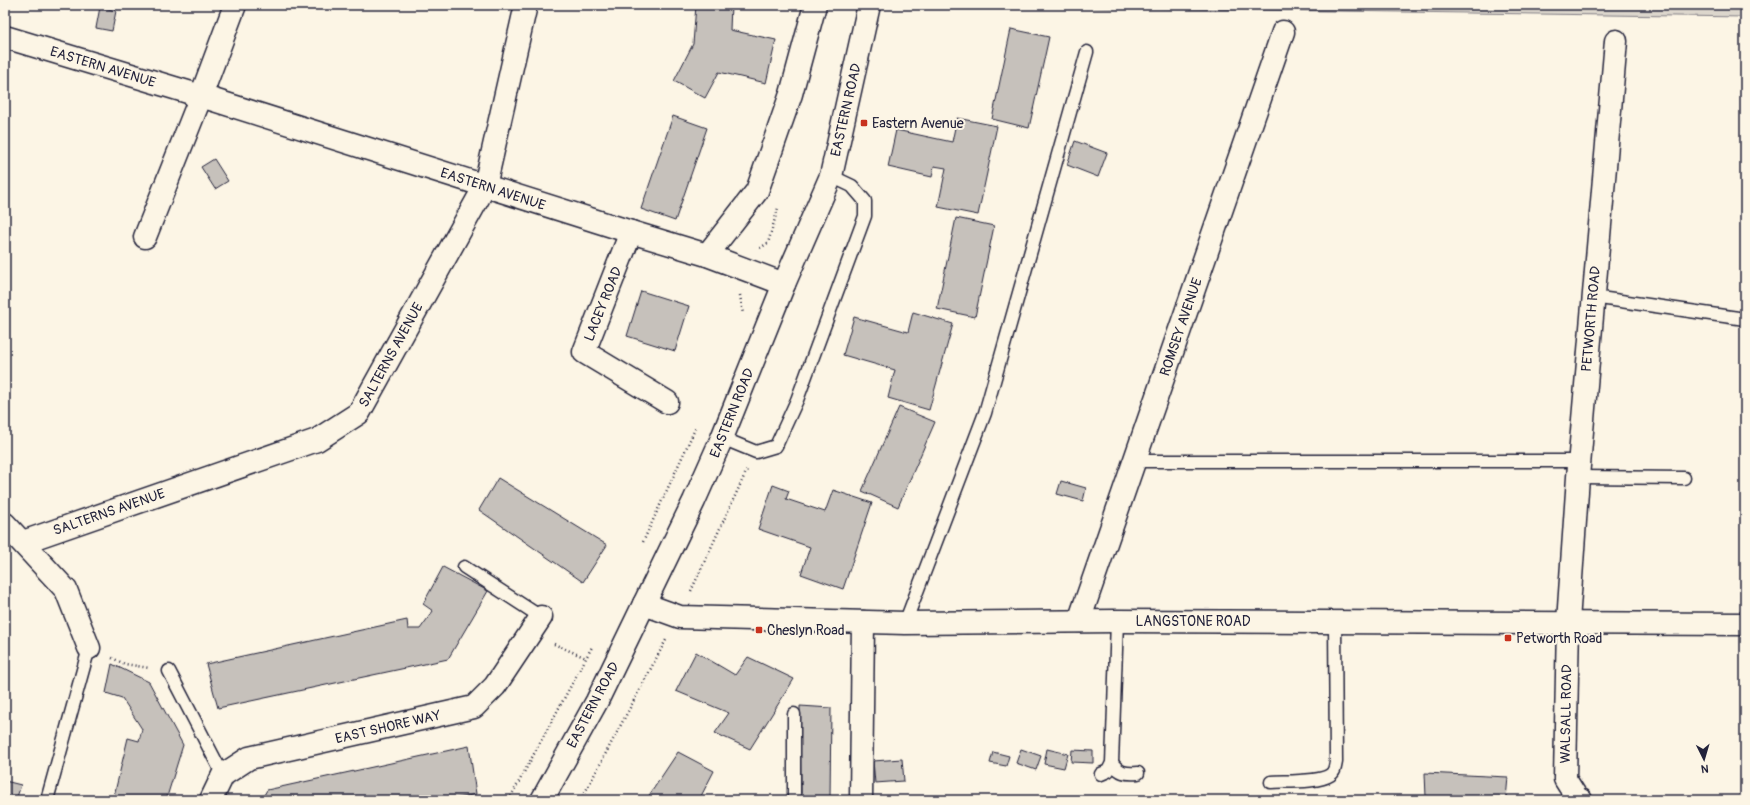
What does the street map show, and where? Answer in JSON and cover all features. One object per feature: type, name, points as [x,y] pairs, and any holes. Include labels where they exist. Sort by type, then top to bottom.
[{"type":"street","points":[[145,237],[201,96],[235,5]]},
{"type":"street","name":"SALTERNS AVENUE","points":[[23,542],[317,440],[359,413],[485,186],[526,5]]},
{"type":"street","points":[[707,255],[757,191],[791,94],[815,5]]},
{"type":"street","name":"EASTERN ROAD","points":[[542,800],[597,701],[694,501],[722,438],[784,284],[831,176],[869,5]]},
{"type":"street","name":"ROMSEY AVENUE","points":[[1079,621],[1283,32]]},
{"type":"street","name":"EASTERN AVENUE","points":[[5,37],[201,96],[707,255],[784,284]]},
{"type":"street","name":"PETWORTH ROAD","points":[[1568,622],[1578,469],[1616,41]]},
{"type":"street","name":"LACEY ROAD","points":[[631,232],[584,352],[667,402]]},
{"type":"street","points":[[5,524],[66,590],[89,648]]},
{"type":"street","name":"LANGSTONE ROAD","points":[[644,604],[680,617],[905,623],[1335,621],[1745,624]]},
{"type":"street","points":[[861,800],[863,622]]},
{"type":"street","name":"WALSALL ROAD","points":[[1568,622],[1565,779],[1577,799]]},
{"type":"street","name":"EAST SHORE WAY","points":[[223,775],[249,758],[474,707],[495,686],[536,625]]},
{"type":"street","points":[[211,800],[223,775]]},
{"type":"lane","points":[[905,623],[985,413],[1087,52]]},
{"type":"lane","points":[[722,438],[756,452],[776,446],[797,400],[865,216],[865,201],[852,186],[831,176]]},
{"type":"lane","points":[[1593,297],[1745,319]]},
{"type":"lane","points":[[1135,461],[1578,469],[1684,478]]},
{"type":"lane","points":[[464,567],[536,625]]},
{"type":"lane","points":[[1101,774],[1108,771],[1112,763],[1117,621]]},
{"type":"lane","points":[[1271,782],[1319,779],[1329,776],[1334,771],[1336,738],[1335,621]]},
{"type":"lane","points":[[47,800],[89,648]]},
{"type":"lane","points":[[170,671],[223,775]]},
{"type":"lane","points":[[794,714],[794,800]]},
{"type":"lane","points":[[1112,763],[1118,771],[1125,774],[1138,773]]},
{"type":"path","points":[[739,287],[744,318]]},
{"type":"path","points":[[641,546],[698,423]]},
{"type":"path","points":[[689,596],[756,452]]},
{"type":"path","points":[[536,625],[586,658]]},
{"type":"path","points":[[581,800],[670,634]]},
{"type":"path","points":[[509,800],[593,645]]},
{"type":"path","points":[[89,648],[125,664],[170,671]]},
{"type":"shaded area","points":[[918,5],[1745,5],[1745,17]]},
{"type":"building","points":[[696,5],[731,5],[730,30],[776,40],[766,83],[719,72],[705,98],[674,81],[693,44]]},
{"type":"building","points":[[100,7],[116,11],[112,31],[96,28]]},
{"type":"building","points":[[1011,29],[1049,37],[1029,128],[992,119]]},
{"type":"building","points":[[673,116],[707,128],[675,221],[641,209]]},
{"type":"building","points":[[957,118],[997,126],[978,215],[938,207],[946,168],[934,166],[932,177],[888,167],[896,130],[952,142]]},
{"type":"building","points":[[1075,141],[1107,153],[1098,177],[1067,165]]},
{"type":"building","points":[[214,159],[228,181],[215,189],[201,167]]},
{"type":"building","points":[[956,218],[994,226],[975,317],[937,309]]},
{"type":"building","points":[[641,291],[689,306],[675,351],[627,336]]},
{"type":"building","points":[[913,312],[953,324],[929,410],[888,398],[895,370],[843,355],[854,317],[908,332]]},
{"type":"building","points":[[899,407],[935,422],[898,507],[862,491]]},
{"type":"building","points":[[498,478],[607,545],[583,582],[479,510]]},
{"type":"building","points":[[1061,481],[1086,488],[1083,501],[1057,494]]},
{"type":"building","points":[[773,485],[789,491],[786,499],[825,512],[833,490],[872,503],[843,589],[801,574],[810,547],[758,529]]},
{"type":"building","points":[[443,567],[488,591],[448,659],[218,708],[206,664],[407,620],[408,629],[420,629],[433,611],[423,604]]},
{"type":"building","points":[[696,652],[735,675],[748,657],[794,679],[750,749],[715,733],[729,713],[676,691]]},
{"type":"building","points":[[112,664],[149,682],[183,745],[166,800],[113,800],[128,738],[139,741],[142,729],[122,698],[106,693]]},
{"type":"building","points":[[800,706],[831,708],[830,798],[801,798]]},
{"type":"building","points":[[469,746],[476,794],[450,800],[261,800],[267,790]]},
{"type":"building","points":[[1021,749],[1041,756],[1036,770],[1016,763]]},
{"type":"building","points":[[1047,749],[1068,754],[1064,768],[1044,764]]},
{"type":"building","points":[[1072,750],[1093,751],[1093,763],[1071,762]]},
{"type":"building","points":[[678,752],[714,771],[699,800],[646,800]]},
{"type":"building","points":[[993,752],[1009,756],[1006,766],[990,763]]},
{"type":"building","points":[[902,759],[904,781],[875,783],[873,761]]},
{"type":"building","points":[[1425,773],[1508,777],[1506,799],[1426,797]]},
{"type":"building","points":[[5,781],[21,785],[16,800],[5,800]]},
{"type":"place","name":"Eastern Avenue","points":[[864,123]]},
{"type":"place","name":"Cheslyn Road","points":[[759,630]]},
{"type":"place","name":"Petworth Road","points":[[1508,638]]}]
